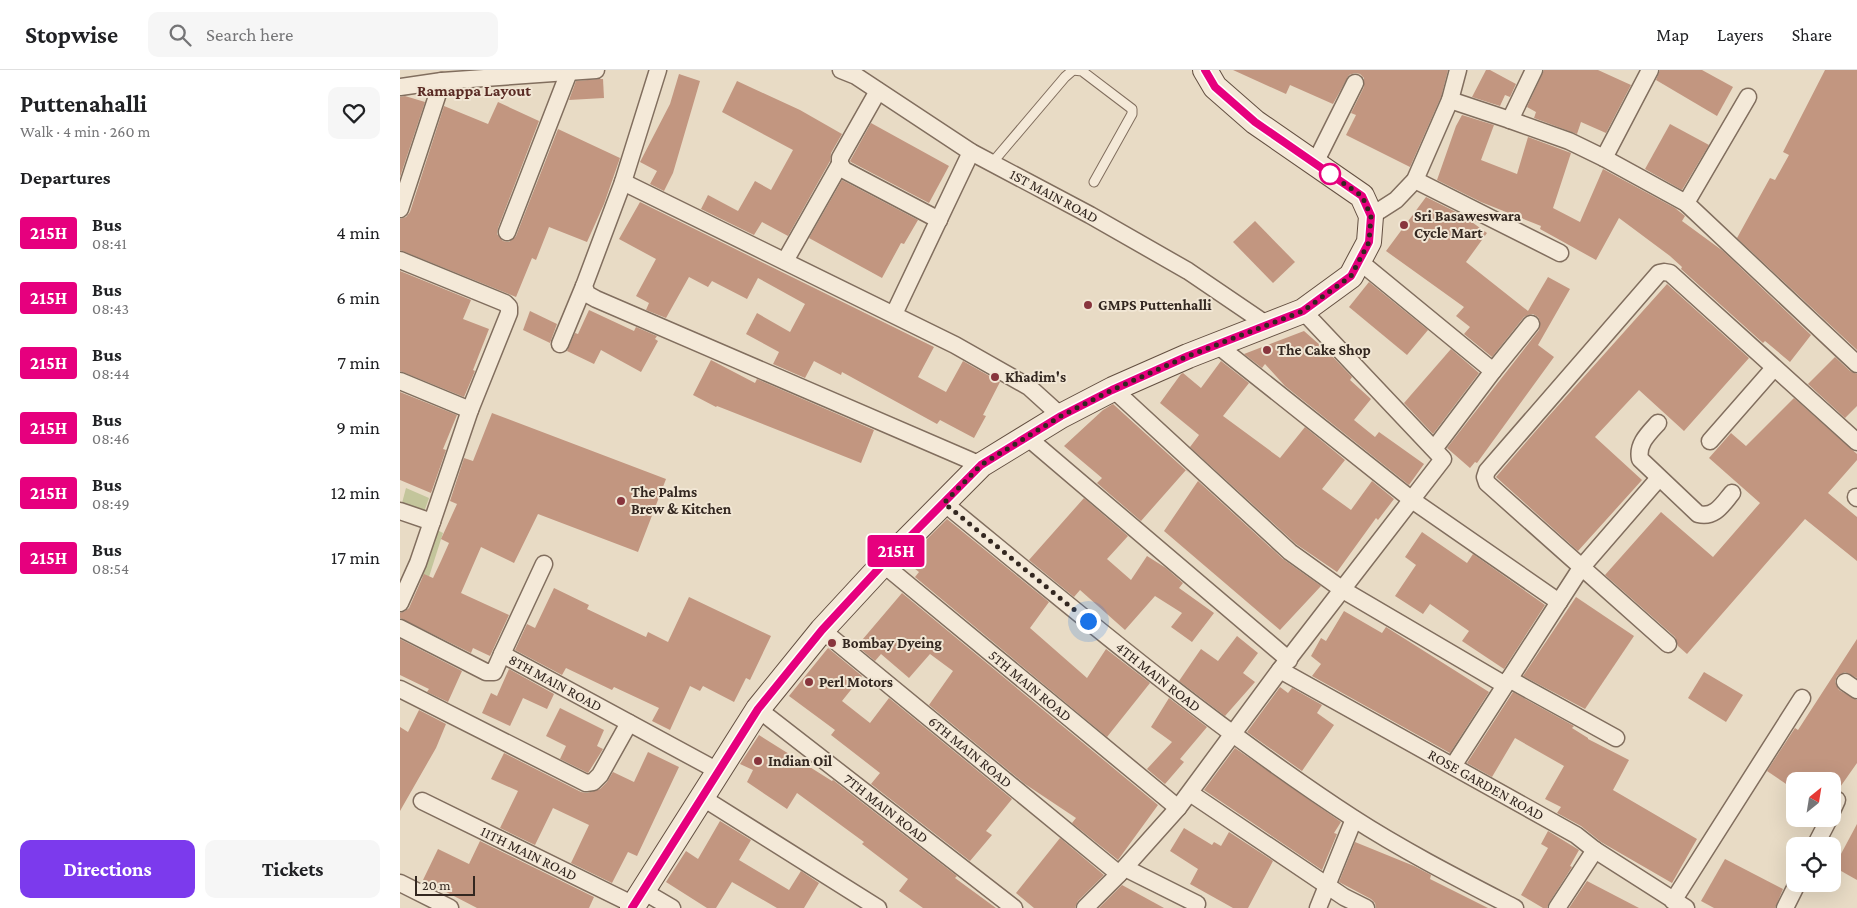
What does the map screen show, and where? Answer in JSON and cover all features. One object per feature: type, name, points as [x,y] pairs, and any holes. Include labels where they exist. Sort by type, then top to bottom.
[{"type":"main road","points":[[636,901],[758,709],[822,630],[883,564],[981,465],[1061,416],[1112,390],[1216,344],[1303,311],[1351,276],[1369,242],[1371,216],[1362,196],[1255,122],[1215,87],[1205,70]]},
{"type":"street","points":[[400,86],[442,81],[596,70]]},
{"type":"street","points":[[560,344],[623,182],[658,70]]},
{"type":"street","name":"1ST MAIN ROAD","points":[[841,70],[856,76],[971,152],[1090,215],[1188,271],[1266,324]]},
{"type":"street","points":[[1371,216],[1396,200],[1415,180],[1450,100],[1458,70]]},
{"type":"street","points":[[1510,120],[1534,70]]},
{"type":"street","points":[[1604,158],[1650,70]]},
{"type":"street","points":[[507,232],[569,72]]},
{"type":"street","points":[[400,209],[442,81]]},
{"type":"street","points":[[1315,163],[1355,83]]},
{"type":"street","points":[[785,261],[840,164],[840,158],[878,91]]},
{"type":"street","points":[[1686,203],[1748,98]]},
{"type":"street","points":[[1450,100],[1568,142],[1604,158],[1686,203],[1857,364]]},
{"type":"street","points":[[894,314],[971,152]]},
{"type":"street","points":[[840,164],[844,170],[939,220]]},
{"type":"street","points":[[1415,180],[1560,253]]},
{"type":"street","points":[[623,182],[954,345],[1029,387],[1061,416]]},
{"type":"street","points":[[400,260],[505,303],[509,307],[509,313],[470,410],[418,563],[400,603]]},
{"type":"street","points":[[1359,261],[1493,371]]},
{"type":"street","points":[[1668,644],[1487,483],[1485,477],[1487,471],[1659,274],[1664,272],[1670,274],[1857,442]]},
{"type":"street","points":[[584,286],[587,294],[596,300],[981,465]]},
{"type":"street","points":[[1085,908],[1122,871],[1190,793],[1284,665],[1443,459],[1303,311]]},
{"type":"street","points":[[1434,449],[1531,324]]},
{"type":"street","points":[[1216,344],[1412,500],[1559,602]]},
{"type":"street","points":[[1710,441],[1774,368]]},
{"type":"street","points":[[400,381],[470,410]]},
{"type":"street","points":[[1112,390],[1290,552],[1343,590],[1507,682],[1616,738]]},
{"type":"street","points":[[1658,422],[1641,444],[1638,451],[1640,460],[1698,514],[1705,516],[1714,514],[1732,493]]},
{"type":"street","name":"ROSE GARDEN ROAD","points":[[1027,438],[1284,665],[1453,766],[1576,835],[1595,850],[1679,904]]},
{"type":"street","points":[[1453,766],[1581,568],[1660,478]]},
{"type":"street","name":"4TH MAIN ROAD","points":[[944,503],[1088,621],[1234,735],[1354,819],[1454,876],[1515,908]]},
{"type":"street","points":[[400,511],[432,522]]},
{"type":"street","points":[[502,654],[544,564]]},
{"type":"street","name":"5TH MAIN ROAD","points":[[883,564],[1178,808]]},
{"type":"street","name":"8TH MAIN ROAD","points":[[400,628],[486,672],[494,672],[502,654],[718,772]]},
{"type":"street","name":"6TH MAIN ROAD","points":[[822,630],[1122,871],[1197,904]]},
{"type":"street","points":[[400,689],[586,783],[593,782],[600,775],[629,723]]},
{"type":"street","points":[[1679,904],[1802,698]]},
{"type":"street","name":"7TH MAIN ROAD","points":[[758,709],[1014,908]]},
{"type":"street","points":[[1190,793],[1327,885],[1366,908]]},
{"type":"street","points":[[703,798],[878,908]]},
{"type":"street","name":"11TH MAIN ROAD","points":[[422,801],[636,901],[672,908]]},
{"type":"street","points":[[1318,908],[1354,819]]},
{"type":"street","points":[[1557,908],[1595,850]]},
{"type":"street","points":[[400,883],[450,908]]},
{"type":"street","points":[[1785,908],[1793,892]]},
{"type":"lane","points":[[992,163],[1065,77],[1073,70],[1082,71],[1132,109],[1132,114],[1094,182]]},
{"type":"green space","points":[[406,488],[429,498],[424,512],[402,503]]},
{"type":"green space","points":[[435,529],[443,533],[428,580],[421,577]]},
{"type":"building","points":[[1233,70],[1448,70],[1441,97],[1410,167],[1346,135],[1356,115],[1351,113],[1364,87],[1364,78],[1360,74],[1349,75],[1333,104],[1290,85],[1286,94]]},
{"type":"building","points":[[1486,70],[1490,70],[1516,84],[1510,97],[1505,95],[1500,106],[1472,97]]},
{"type":"building","points":[[1544,70],[1598,70],[1631,85],[1606,133],[1581,122],[1577,134],[1534,118],[1536,112],[1527,107]]},
{"type":"building","points":[[1660,70],[1702,70],[1733,87],[1717,116],[1656,80]]},
{"type":"building","points":[[1825,70],[1857,70],[1857,350],[1737,238],[1770,178],[1775,180],[1789,155],[1783,152]]},
{"type":"building","points":[[679,74],[700,81],[673,173],[664,191],[650,184],[657,171],[640,162],[670,104]]},
{"type":"building","points":[[603,79],[604,98],[569,100],[576,81]]},
{"type":"building","points":[[737,81],[800,110],[842,134],[831,153],[830,161],[788,236],[762,222],[754,235],[701,209],[708,195],[738,211],[755,181],[771,190],[793,150],[722,112]]},
{"type":"building","points":[[405,96],[425,102],[400,177],[400,97]]},
{"type":"building","points":[[498,102],[539,121],[498,228],[497,234],[503,241],[509,242],[516,236],[558,129],[620,158],[604,204],[587,242],[549,227],[536,260],[532,258],[516,297],[400,250],[400,219],[406,217],[410,212],[444,106],[488,124]]},
{"type":"building","points":[[1462,115],[1494,125],[1481,160],[1517,174],[1528,137],[1571,153],[1553,208],[1580,222],[1603,169],[1675,208],[1685,216],[1682,221],[1723,251],[1811,335],[1790,362],[1765,341],[1763,343],[1681,269],[1682,267],[1670,256],[1619,218],[1596,260],[1540,229],[1541,226],[1481,202],[1437,180],[1456,126]]},
{"type":"building","points":[[871,123],[949,166],[929,203],[850,161]]},
{"type":"building","points":[[1670,124],[1709,145],[1682,190],[1645,169]]},
{"type":"building","points":[[842,180],[918,220],[904,244],[901,243],[882,278],[809,238]]},
{"type":"building","points":[[1426,197],[1462,215],[1487,233],[1466,262],[1528,311],[1548,277],[1570,289],[1538,345],[1554,357],[1477,463],[1475,462],[1470,468],[1447,448],[1539,330],[1540,321],[1533,314],[1524,317],[1492,357],[1464,334],[1470,327],[1456,316],[1464,307],[1386,251]]},
{"type":"building","points":[[640,202],[934,347],[918,377],[946,392],[963,361],[1000,382],[983,415],[986,416],[974,438],[940,420],[937,424],[842,372],[841,375],[814,361],[805,378],[773,364],[779,352],[746,334],[757,313],[790,332],[805,304],[758,278],[747,299],[712,281],[708,287],[689,277],[666,318],[646,310],[649,303],[636,296],[656,259],[619,239]]},
{"type":"building","points":[[1255,221],[1295,262],[1273,283],[1233,242]]},
{"type":"building","points":[[400,271],[471,300],[463,319],[489,329],[464,397],[400,371]]},
{"type":"building","points":[[1369,282],[1428,330],[1407,355],[1349,307]]},
{"type":"building","points":[[1667,284],[1749,358],[1684,431],[1639,390],[1595,437],[1642,480],[1578,551],[1496,477]]},
{"type":"building","points":[[589,310],[634,331],[636,327],[657,336],[655,339],[658,341],[641,372],[601,350],[594,364],[567,351],[575,333],[578,334]]},
{"type":"building","points":[[530,311],[557,324],[550,343],[523,330]]},
{"type":"building","points":[[1304,331],[1329,353],[1352,377],[1350,380],[1371,399],[1354,420],[1375,437],[1379,432],[1424,464],[1409,485],[1285,386],[1265,364],[1262,368],[1244,354]]},
{"type":"building","points":[[1451,349],[1479,373],[1433,434],[1404,403]]},
{"type":"building","points":[[1835,357],[1850,371],[1857,374],[1857,406],[1845,418],[1808,384]]},
{"type":"building","points":[[711,360],[755,383],[757,379],[874,430],[861,463],[716,407],[693,395]]},
{"type":"building","points":[[1221,361],[1249,383],[1223,416],[1280,458],[1305,427],[1345,460],[1322,489],[1351,510],[1372,481],[1394,499],[1378,520],[1376,518],[1337,572],[1296,544],[1190,447],[1199,435],[1160,403],[1181,374],[1183,373],[1201,388]]},
{"type":"building","points":[[400,392],[457,415],[443,449],[446,450],[431,493],[400,480]]},
{"type":"building","points":[[1794,398],[1857,454],[1857,460],[1828,493],[1857,517],[1857,561],[1805,519],[1687,654],[1678,646],[1675,637],[1605,575],[1661,512],[1713,557],[1760,503],[1709,458],[1731,433],[1746,446]]},
{"type":"building","points":[[1113,404],[1186,470],[1141,521],[1097,483],[1102,478],[1064,446],[1103,410]]},
{"type":"building","points":[[492,413],[666,479],[638,552],[538,514],[514,563],[481,547],[461,593],[509,615],[490,656],[473,648],[471,653],[400,618],[400,613],[409,608],[424,574],[433,578],[441,561],[449,543],[441,539],[457,504],[450,501],[464,458],[473,461]]},
{"type":"building","points":[[1198,481],[1283,559],[1321,586],[1280,630],[1164,531]]},
{"type":"building","points":[[1084,498],[1128,536],[1107,559],[1131,580],[1147,556],[1166,568],[1183,583],[1179,588],[1214,613],[1192,642],[1171,627],[1182,613],[1155,596],[1125,630],[1080,590],[1074,597],[1029,560]]},
{"type":"building","points":[[947,519],[1049,602],[1030,628],[1087,678],[1106,649],[1150,683],[1107,737],[915,577],[919,572],[905,561]]},
{"type":"building","points":[[1422,532],[1467,563],[1473,554],[1545,605],[1504,669],[1462,641],[1469,631],[1430,604],[1423,614],[1395,596],[1416,565],[1405,557]]},
{"type":"building","points":[[554,588],[589,605],[587,609],[646,637],[648,632],[668,642],[689,597],[771,636],[750,680],[746,678],[734,702],[703,686],[700,691],[690,686],[670,730],[652,721],[659,708],[614,687],[612,690],[566,668],[562,675],[515,650],[527,624],[535,628]]},
{"type":"building","points":[[902,593],[1158,805],[1118,860],[1072,823],[1076,818],[1025,784],[929,705],[953,671],[930,654],[909,678],[881,654],[875,661],[857,646]]},
{"type":"building","points":[[1576,597],[1634,636],[1585,709],[1523,676]]},
{"type":"building","points":[[1344,611],[1382,633],[1386,627],[1489,692],[1450,753],[1312,676],[1321,664],[1311,656],[1321,638],[1326,641]]},
{"type":"building","points":[[1237,636],[1258,653],[1243,673],[1255,682],[1225,716],[1179,681],[1201,649],[1218,661]]},
{"type":"building","points":[[400,639],[462,671],[448,702],[427,692],[429,689],[400,675]]},
{"type":"building","points":[[1857,639],[1857,678],[1845,672],[1837,676],[1835,682],[1839,690],[1857,700],[1857,763],[1841,786],[1841,772],[1786,772],[1786,784],[1767,771],[1795,728],[1798,730]]},
{"type":"building","points":[[828,648],[862,676],[842,701],[870,723],[889,698],[1012,799],[986,831],[992,835],[970,861],[871,784],[880,773],[831,735],[835,730],[789,696]]},
{"type":"building","points":[[509,669],[554,694],[547,709],[523,698],[510,726],[482,713],[491,693],[497,696]]},
{"type":"building","points":[[1704,672],[1743,695],[1726,722],[1688,698]]},
{"type":"building","points":[[1280,687],[1288,693],[1292,688],[1322,705],[1317,713],[1334,725],[1302,771],[1247,732]]},
{"type":"building","points":[[1513,692],[1574,726],[1572,728],[1588,739],[1629,760],[1613,790],[1697,839],[1672,883],[1601,842],[1581,826],[1557,813],[1561,807],[1545,799],[1564,766],[1515,738],[1492,777],[1467,763]]},
{"type":"building","points":[[1169,698],[1207,727],[1180,759],[1184,762],[1165,784],[1147,769],[1172,742],[1151,727]]},
{"type":"building","points":[[560,708],[604,730],[597,746],[603,749],[588,773],[560,759],[566,746],[546,736]]},
{"type":"building","points":[[419,710],[446,724],[436,748],[400,811],[400,727],[408,732]]},
{"type":"building","points":[[759,735],[833,780],[957,876],[955,878],[996,908],[923,908],[899,891],[908,879],[862,844],[864,842],[797,793],[787,809],[747,782],[753,770],[740,764]]},
{"type":"building","points":[[1235,748],[1341,822],[1334,833],[1337,834],[1322,870],[1204,790]]},
{"type":"building","points":[[648,752],[679,767],[637,856],[628,852],[612,883],[571,863],[589,825],[553,808],[535,845],[500,828],[518,791],[491,779],[504,753],[581,792],[587,793],[600,789],[613,772],[634,782]]},
{"type":"building","points":[[720,821],[751,840],[739,860],[789,890],[801,871],[819,883],[804,908],[777,908],[732,882],[716,908],[707,908],[666,882],[686,851],[698,859]]},
{"type":"building","points":[[1857,824],[1857,880],[1841,871],[1841,854]]},
{"type":"building","points":[[1184,828],[1212,845],[1214,842],[1221,846],[1229,832],[1273,861],[1248,908],[1233,908],[1190,884],[1198,869],[1170,851]]},
{"type":"building","points":[[1548,831],[1579,850],[1570,866],[1572,867],[1547,908],[1543,908],[1521,895],[1548,848],[1541,844]]},
{"type":"building","points":[[1060,838],[1104,875],[1078,901],[1075,908],[1034,908],[1016,893]]},
{"type":"building","points":[[480,841],[594,897],[589,908],[477,908],[423,880],[438,849],[469,864]]},
{"type":"building","points":[[1355,842],[1414,866],[1431,875],[1430,879],[1488,908],[1376,908],[1375,903],[1371,899],[1339,882]]},
{"type":"building","points":[[1725,859],[1783,889],[1775,908],[1714,908],[1701,901]]},
{"type":"building","points":[[1587,881],[1639,908],[1569,908]]},
{"type":"building","points":[[1122,885],[1164,908],[1099,908]]},
{"type":"bus line","name":"215H","points":[[632,908],[703,798],[739,736],[758,709],[822,630],[902,544],[981,465],[1061,416],[1112,390],[1188,356],[1303,311],[1351,276],[1369,242],[1371,216],[1362,196],[1255,122],[1215,87],[1205,70]]},
{"type":"place","name":"Sri Basaweswara Cycle Mart","points":[[1404,225]]},
{"type":"place","name":"GMPS Puttenhalli","points":[[1088,305]]},
{"type":"place","name":"The Cake Shop","points":[[1267,350]]},
{"type":"place","name":"Khadim's","points":[[995,377]]},
{"type":"place","name":"The Palms Brew & Kitchen","points":[[621,501]]},
{"type":"place","name":"Bombay Dyeing","points":[[832,643]]},
{"type":"place","name":"Perl Motors","points":[[809,682]]},
{"type":"place","name":"Indian Oil","points":[[758,761]]},
{"type":"district","name":"Ramappa Layout","points":[[474,90]]},
{"type":"route","points":[[1088,621],[944,503],[981,465],[1061,416],[1112,390],[1188,356],[1303,311],[1351,276],[1369,242],[1371,216],[1362,196],[1330,174]]}]
